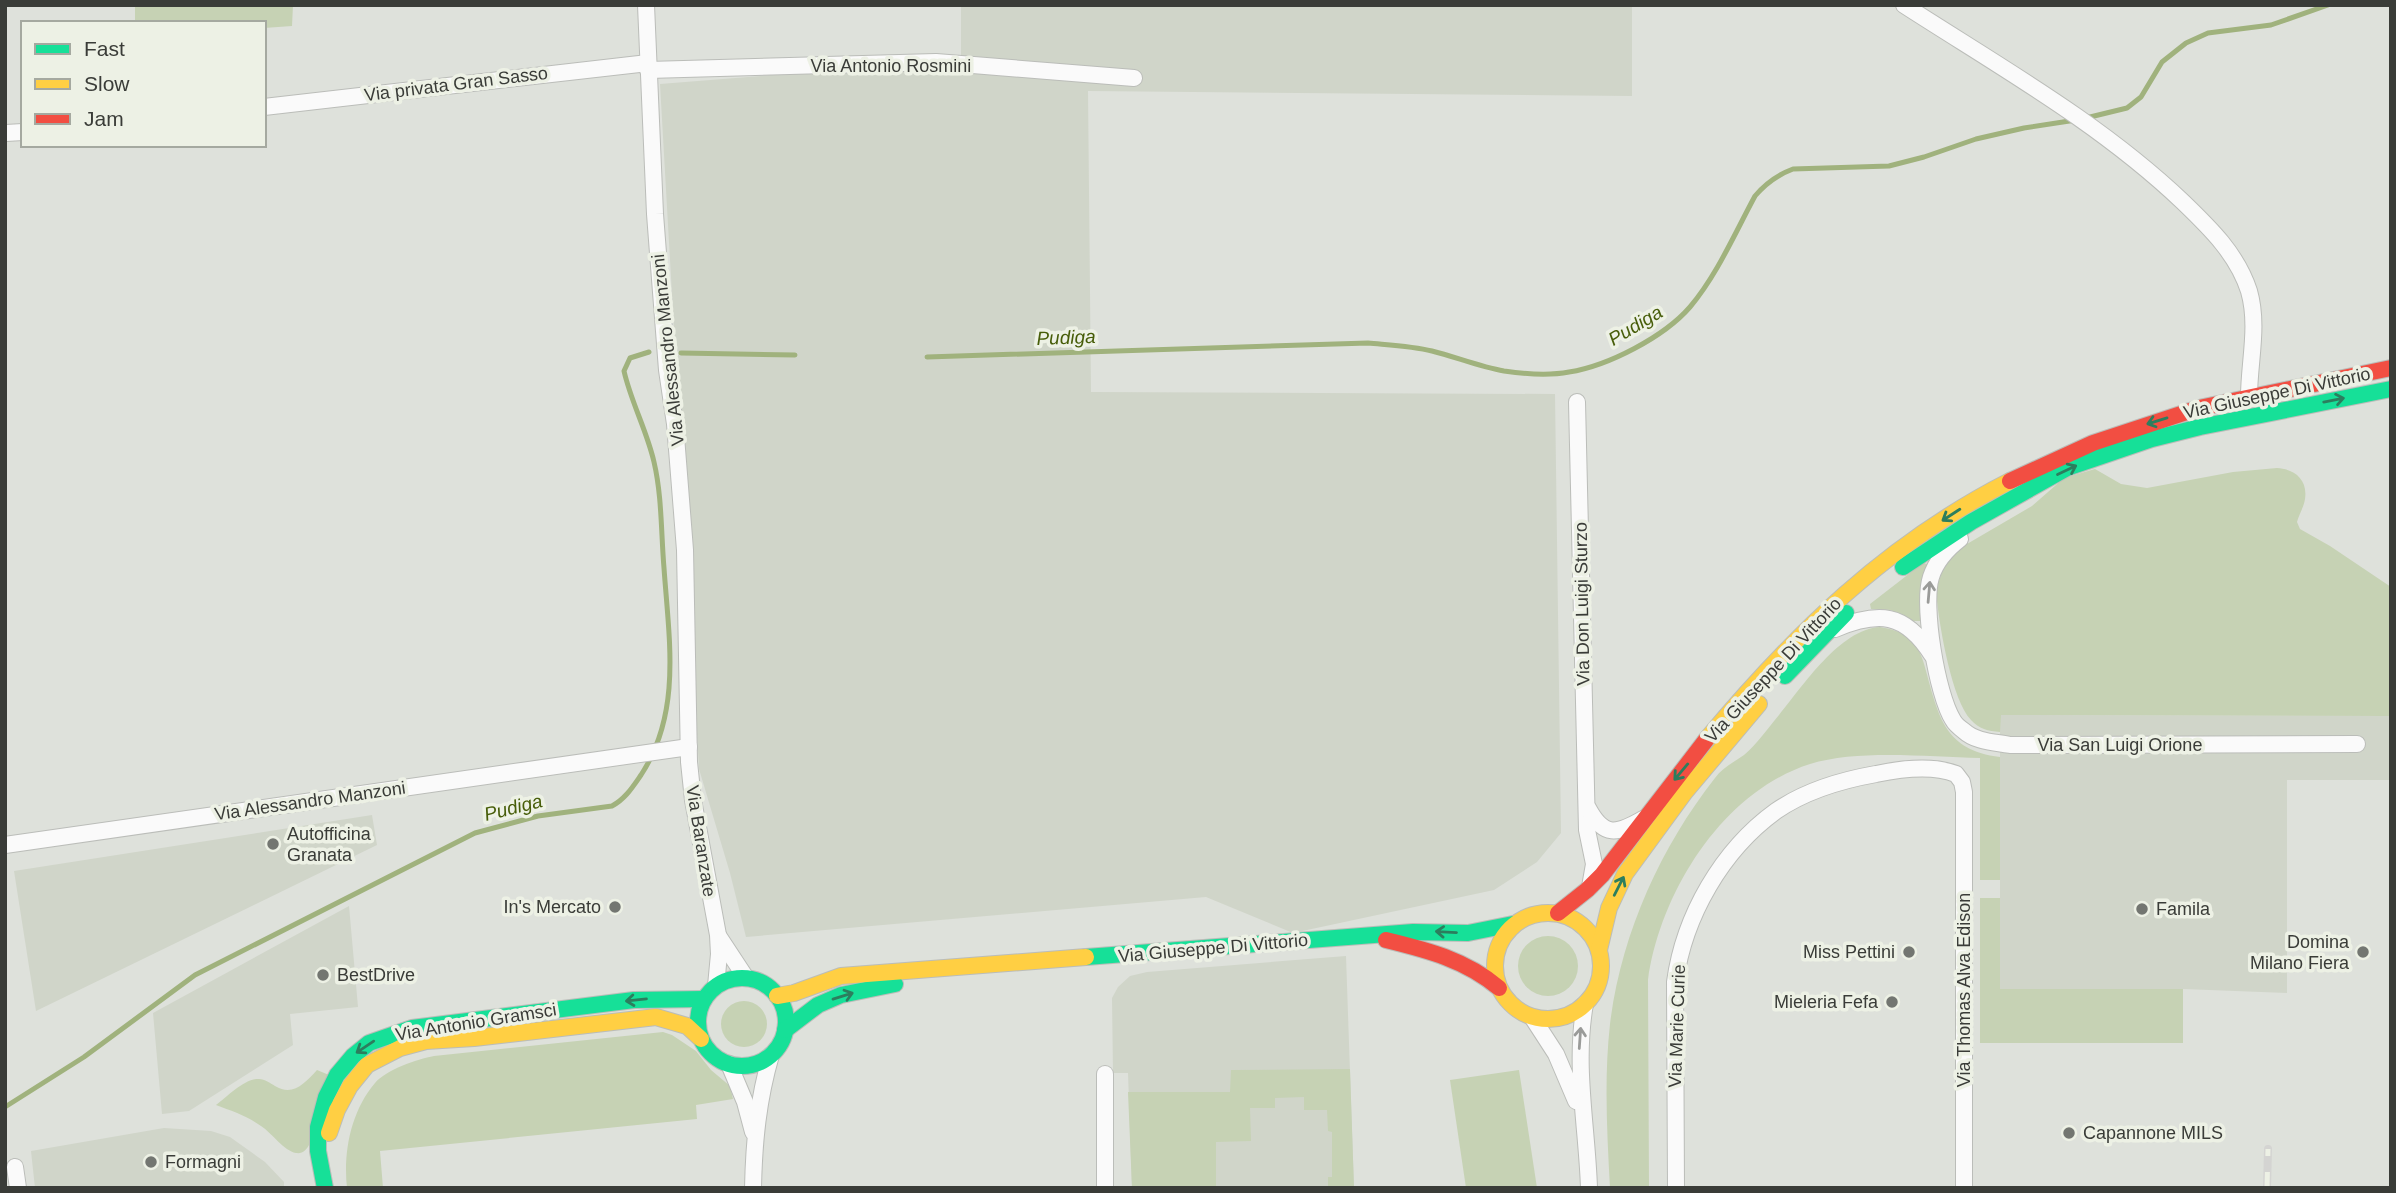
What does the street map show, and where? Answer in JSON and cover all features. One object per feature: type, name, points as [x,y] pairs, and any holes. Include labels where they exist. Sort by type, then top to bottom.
[{"type":"street","name":"Via Alessandro Manzoni","points":[[646,5],[666,354],[685,550],[688,695]]},
{"type":"street","points":[[1904,5],[2098,130],[2141,164],[2193,211],[2222,242],[2237,264],[2252,306],[2253,340],[2249,397]]},
{"type":"street","name":"Via Antonio Rosmini","points":[[648,67],[936,62],[1134,78]]},
{"type":"street","name":"Via privata Gran Sasso","points":[[266,107],[648,67]]},
{"type":"street","name":"Via Giuseppe Di Vittorio","points":[[1558,913],[1590,887],[1749,691],[1812,624],[1848,591],[1919,537],[1997,487],[2054,459],[2149,423],[2249,397],[2391,369]]},
{"type":"street","name":"Via Giuseppe Di Vittorio","points":[[1599,950],[1612,901],[1625,874],[1644,846],[1762,700],[1858,602],[1924,552],[1970,522],[2067,468],[2152,439],[2243,417],[2391,389]]},
{"type":"street","name":"Via Don Luigi Sturzo","points":[[1577,402],[1587,830],[1594,864],[1590,887]]},
{"type":"street","name":"Via San Luigi Orione","points":[[2042,482],[2029,499],[1961,538],[1940,559],[1932,573],[1928,597],[1935,660],[1945,703],[1953,721],[1967,734],[1984,741],[2010,745],[2357,744]]},
{"type":"street","name":"Via San Luigi Orione","points":[[1824,634],[1860,619],[1890,618],[1914,632],[1935,660]]},
{"type":"street","name":"Via Baranzate","points":[[688,695],[693,800],[718,935],[716,986]]},
{"type":"street","name":"Via Alessandro Manzoni","points":[[5,845],[689,747]]},
{"type":"street","name":"Via Marie Curie","points":[[1675,1188],[1675,982],[1678,961],[1696,909],[1723,864],[1752,832],[1777,811],[1818,790],[1859,777],[1902,770],[1944,771],[1959,777],[1964,792]]},
{"type":"street","name":"Via Thomas Alva Edison","points":[[1964,792],[1964,1188]]},
{"type":"street","points":[[1587,806],[1598,825],[1607,830],[1624,829],[1646,817]]},
{"type":"street","points":[[1538,913],[1558,913],[1579,922],[1599,950],[1601,974],[1598,985],[1585,1004],[1566,1016],[1555,1019],[1532,1017],[1512,1006],[1499,988],[1494,965],[1495,954],[1505,933],[1513,924],[1538,913]]},
{"type":"street","name":"Via Giuseppe Di Vittorio","points":[[777,996],[793,994],[823,980],[841,976],[1413,932],[1468,933],[1513,924]]},
{"type":"street","name":"Via Baranzate","points":[[718,935],[746,978]]},
{"type":"street","name":"Via Giuseppe Di Vittorio","points":[[1369,936],[1461,962],[1478,970],[1499,988]]},
{"type":"street","name":"Via Giuseppe Di Vittorio","points":[[785,1030],[818,1005],[841,995],[1057,961]]},
{"type":"street","points":[[746,978],[758,981],[777,996],[786,1018],[785,1030],[778,1048],[758,1063],[744,1066],[729,1064],[717,1058],[701,1039],[698,1026],[704,999],[716,986],[725,981],[746,978]]},
{"type":"street","name":"Via Antonio Gramsci","points":[[325,1188],[318,1151],[318,1127],[326,1097],[337,1075],[353,1056],[369,1043],[412,1028],[634,1000],[704,999]]},
{"type":"street","points":[[1585,1004],[1579,1045],[1588,1188]]},
{"type":"street","name":"Via Antonio Gramsci","points":[[325,1188],[325,1155],[337,1110],[350,1086],[367,1065],[400,1048],[426,1041],[656,1017],[687,1026],[701,1039]]},
{"type":"street","points":[[1532,1017],[1556,1054],[1583,1121]]},
{"type":"street","points":[[753,1188],[754,1138],[761,1093],[771,1055]]},
{"type":"street","points":[[729,1064],[745,1102],[754,1138]]},
{"type":"street","points":[[1105,1074],[1105,1188]]},
{"type":"street","points":[[16,1167],[18,1188]]},
{"type":"shaded area","points":[[961,5],[1632,5],[1632,96],[1088,91],[1091,392],[1555,394],[1561,833],[1537,862],[1494,890],[1293,933],[1206,897],[746,937],[699,769],[660,84],[936,62],[961,64]]},
{"type":"shaded area","points":[[2000,715],[2391,716],[2391,780],[2287,780],[2287,993],[2183,989],[2000,989]]},
{"type":"shaded area","points":[[372,815],[377,845],[36,1011],[14,871]]},
{"type":"shaded area","points":[[349,906],[358,1007],[290,1014],[293,1045],[189,1111],[162,1114],[153,1013]]},
{"type":"shaded area","points":[[1346,956],[1354,1188],[1132,1188],[1128,1073],[1113,1073],[1112,998],[1118,987],[1130,976],[1147,972]]},
{"type":"shaded area","points":[[164,1128],[211,1131],[230,1137],[265,1162],[284,1182],[284,1188],[35,1188],[31,1151]]},
{"type":"green space","points":[[135,5],[293,5],[292,26],[266,28],[266,21],[135,21]]},
{"type":"green space","points":[[2277,468],[2294,473],[2304,486],[2304,502],[2297,522],[2300,529],[2391,587],[2391,716],[2001,715],[2000,732],[1984,729],[1971,720],[1958,697],[1953,681],[1937,601],[1937,587],[1945,563],[1955,551],[2032,506],[2064,478],[2095,469],[2121,484],[2147,488],[2233,472]]},
{"type":"green space","points":[[1923,563],[1927,564],[1927,567],[1921,589],[1923,614],[1920,621],[1911,621],[1891,610],[1871,609],[1870,604]]},
{"type":"green space","points":[[1880,627],[1902,634],[1915,645],[1941,717],[1956,739],[1967,747],[2000,757],[2000,880],[1980,880],[1980,758],[1871,755],[1829,759],[1778,778],[1749,797],[1723,822],[1700,850],[1666,913],[1648,980],[1649,1188],[1610,1188],[1607,1085],[1610,1024],[1623,958],[1646,894],[1677,833],[1718,774],[1753,746],[1811,675],[1837,648],[1865,630]]},
{"type":"green space","points":[[1980,898],[2000,898],[2000,989],[2183,989],[2183,1043],[1980,1043]]},
{"type":"green space","points":[[1542,936],[1554,936],[1573,949],[1578,966],[1576,978],[1565,991],[1554,996],[1542,996],[1523,983],[1518,972],[1518,960],[1531,941]]},
{"type":"green space","points":[[744,1001],[760,1008],[767,1024],[760,1040],[744,1047],[728,1040],[721,1024],[728,1008]]},
{"type":"green space","points":[[663,1032],[696,1051],[711,1070],[730,1086],[733,1099],[696,1105],[697,1119],[380,1151],[383,1188],[347,1188],[346,1160],[350,1133],[360,1106],[375,1083],[394,1070],[434,1056]]},
{"type":"green space","points":[[1350,1069],[1354,1188],[1328,1188],[1328,1177],[1332,1177],[1332,1132],[1328,1131],[1327,1110],[1304,1110],[1304,1097],[1275,1098],[1275,1108],[1250,1108],[1251,1141],[1216,1142],[1216,1188],[1132,1188],[1128,1092],[1230,1092],[1231,1070]]},
{"type":"green space","points":[[317,1070],[329,1075],[309,1145],[301,1153],[287,1149],[250,1119],[216,1105],[242,1085],[254,1080],[263,1080],[287,1090],[303,1084]]},
{"type":"green space","points":[[1519,1070],[1537,1188],[1466,1188],[1450,1080]]},
{"type":"waterway","name":"Pudiga","points":[[2086,118],[2127,108],[2141,97],[2162,62],[2186,43],[2208,33],[2271,25],[2328,5]]},
{"type":"waterway","name":"Pudiga","points":[[927,357],[1368,343],[1424,349],[1504,371],[1553,374],[1584,369],[1618,357],[1651,339],[1679,318],[1709,281],[1755,196],[1782,174],[1793,169],[1889,166],[1976,139],[2076,120]]},
{"type":"waterway","name":"Pudiga","points":[[5,1107],[84,1057],[195,975],[475,833],[538,816],[612,806],[628,793],[654,751],[663,726],[670,675],[657,475],[624,371],[630,358],[649,352]]},
{"type":"waterway","name":"Pudiga","points":[[681,353],[795,355]]},
{"type":"railway","points":[[2267,1188],[2268,1149]]},
{"type":"traffic: fast","points":[[1903,567],[1971,522],[2067,468],[2152,439],[2200,427],[2391,389]]},
{"type":"traffic: fast","points":[[1785,676],[1846,613]]},
{"type":"traffic: fast","points":[[1086,957],[1413,932],[1468,933],[1513,924]]},
{"type":"traffic: fast","points":[[742,978],[759,982],[773,991],[782,1005],[786,1022],[782,1039],[773,1053],[759,1062],[742,1066],[725,1062],[711,1053],[702,1039],[698,1022],[702,1005],[711,991],[725,982],[742,978]]},
{"type":"traffic: fast","points":[[785,1030],[818,1005],[841,995],[895,984]]},
{"type":"traffic: fast","points":[[325,1188],[318,1151],[318,1127],[326,1097],[337,1075],[353,1056],[369,1043],[412,1028],[634,1000],[704,999]]},
{"type":"traffic: slow","points":[[1706,740],[1773,664],[1845,595],[1923,533],[2010,481]]},
{"type":"traffic: slow","points":[[1599,950],[1609,908],[1625,874],[1685,792],[1759,704]]},
{"type":"traffic: slow","points":[[1548,913],[1568,917],[1586,928],[1597,946],[1601,966],[1597,986],[1586,1004],[1568,1015],[1548,1019],[1528,1015],[1510,1004],[1499,986],[1495,966],[1499,946],[1510,928],[1528,917],[1548,913]]},
{"type":"traffic: slow","points":[[777,996],[794,993],[841,976],[1086,957]]},
{"type":"traffic: slow","points":[[329,1133],[350,1086],[367,1065],[400,1048],[426,1041],[656,1017],[687,1026],[701,1039]]},
{"type":"traffic: jam","points":[[2010,481],[2093,443],[2199,408],[2391,368]]},
{"type":"traffic: jam","points":[[1558,913],[1602,875],[1706,740]]},
{"type":"traffic: jam","points":[[1386,940],[1460,963],[1499,988]]},
{"type":"place","name":"Autofficina Granata","points":[[273,844]]},
{"type":"place","name":"In's Mercato","points":[[615,907]]},
{"type":"place","name":"Famila","points":[[2142,909]]},
{"type":"place","name":"Miss Pettini","points":[[1909,952]]},
{"type":"place","name":"Domina Milano Fiera","points":[[2363,952]]},
{"type":"place","name":"BestDrive","points":[[323,975]]},
{"type":"place","name":"Mieleria Fefa","points":[[1892,1002]]},
{"type":"place","name":"Capannone MILS","points":[[2069,1133]]},
{"type":"place","name":"Formagni","points":[[151,1162]]}]
